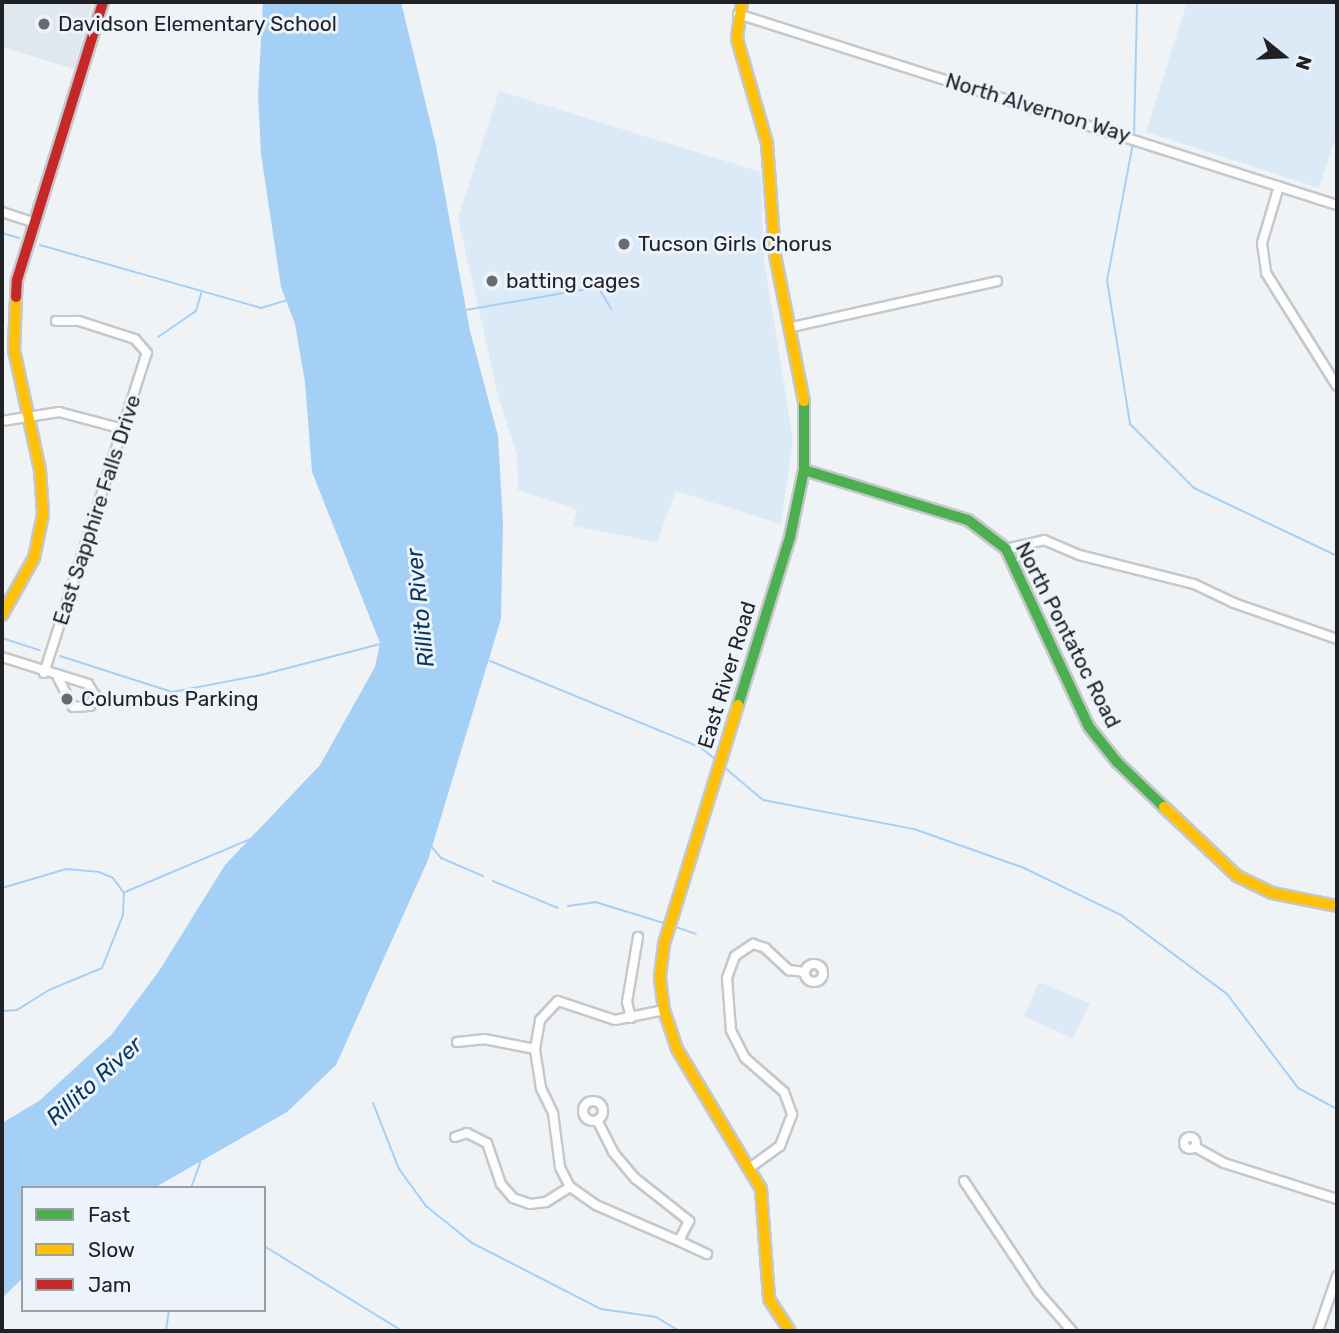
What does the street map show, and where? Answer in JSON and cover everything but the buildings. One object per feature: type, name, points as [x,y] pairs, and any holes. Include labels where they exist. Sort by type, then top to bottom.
[{"type":"street","points":[[2,615],[29,569],[42,526],[42,480],[15,360],[13,317],[19,270],[103,2]]},
{"type":"street","name":"East River Road","points":[[742,2],[738,14],[740,53],[767,143],[775,256],[792,327],[807,418],[804,470],[790,537],[664,944],[660,978],[664,1010],[687,1070],[751,1167],[765,1207],[769,1299],[790,1331]]},
{"type":"street","name":"North Alvernon Way","points":[[738,14],[1337,205]]},
{"type":"street","points":[[1279,186],[1262,243],[1266,273],[1337,386]]},
{"type":"street","points":[[2,212],[33,222]]},
{"type":"street","points":[[792,327],[997,281]]},
{"type":"street","name":"East Sapphire Falls Drive","points":[[44,673],[145,363],[145,348],[135,339],[79,321],[55,321]]},
{"type":"street","points":[[2,421],[27,415],[66,412],[123,429]]},
{"type":"street","name":"North Pontatoc Road","points":[[804,470],[968,520],[1006,549],[1089,727],[1117,762],[1237,876],[1272,893],[1337,906]]},
{"type":"street","points":[[1006,549],[1044,540],[1079,555],[1194,584],[1234,603],[1337,639]]},
{"type":"street","points":[[2,657],[44,673],[90,685],[94,695],[90,706],[73,707],[58,677]]},
{"type":"street","points":[[631,1018],[627,1002],[638,937]]},
{"type":"street","points":[[751,1167],[780,1146],[792,1114],[784,1092],[746,1058],[731,1030],[727,978],[735,956],[753,944],[765,947],[789,970],[804,972]]},
{"type":"street","points":[[664,1010],[631,1018],[599,1017],[558,1001],[540,1020],[535,1049],[541,1088],[553,1113],[560,1167],[570,1187],[596,1205],[707,1254]]},
{"type":"street","points":[[457,1042],[484,1040],[535,1049]]},
{"type":"street","points":[[597,1120],[613,1152],[636,1179],[689,1221],[679,1241]]},
{"type":"street","points":[[456,1137],[467,1133],[487,1143],[501,1184],[513,1198],[530,1204],[546,1202],[570,1187]]},
{"type":"street","points":[[1195,1147],[1224,1163],[1337,1199]]},
{"type":"street","points":[[964,1181],[1038,1292],[1072,1331]]},
{"type":"street","points":[[1318,1331],[1337,1276]]},
{"type":"shaded area","name":"Davidson Elementary School","points":[[2,2],[93,2],[74,69],[2,47]]},
{"type":"shaded area","points":[[1187,2],[1337,2],[1337,132],[1319,188],[1146,132]]},
{"type":"shaded area","points":[[499,91],[761,172],[764,259],[793,440],[781,524],[676,491],[657,542],[573,526],[577,509],[518,490],[517,454],[498,396],[458,218]]},
{"type":"shaded area","points":[[1039,982],[1090,1003],[1073,1039],[1024,1016]]},
{"type":"water","name":"Rillito River","points":[[263,2],[401,2],[436,146],[470,331],[498,436],[503,523],[501,619],[428,860],[336,1065],[287,1112],[158,1186],[21,1186],[21,1280],[2,1298],[2,1123],[39,1101],[112,1034],[159,971],[225,865],[320,765],[375,667],[380,643],[312,472],[305,382],[295,324],[281,287],[261,154],[258,95]]},
{"type":"waterway","points":[[1134,138],[1137,2]]},
{"type":"waterway","points":[[1133,143],[1107,280],[1130,424],[1194,488],[1337,556]]},
{"type":"waterway","points":[[2,233],[19,238]]},
{"type":"waterway","points":[[40,245],[261,308],[287,300]]},
{"type":"waterway","points":[[466,310],[598,287],[611,309]]},
{"type":"waterway","points":[[158,337],[196,311],[201,293]]},
{"type":"waterway","points":[[2,638],[40,650]]},
{"type":"waterway","points":[[60,656],[172,692],[261,675],[380,644]]},
{"type":"waterway","points":[[490,661],[700,747],[717,761]]},
{"type":"waterway","points":[[724,767],[763,800],[914,829],[1024,868],[1121,915],[1227,994],[1298,1088],[1337,1109]]},
{"type":"waterway","points":[[125,892],[255,837]]},
{"type":"waterway","points":[[431,846],[441,858],[483,876]]},
{"type":"waterway","points":[[2,888],[66,869],[99,872],[113,878],[124,893],[123,915],[102,968],[49,990],[17,1010],[2,1011]]},
{"type":"waterway","points":[[493,881],[558,908]]},
{"type":"waterway","points":[[568,906],[595,902],[664,923]]},
{"type":"waterway","points":[[676,927],[696,934]]},
{"type":"waterway","points":[[373,1103],[399,1169],[426,1206],[472,1243],[601,1309],[656,1317],[679,1331]]},
{"type":"waterway","points":[[192,1186],[200,1163]]},
{"type":"waterway","points":[[266,1247],[402,1331]]},
{"type":"waterway","points":[[166,1331],[169,1312]]},
{"type":"traffic: fast","points":[[738,705],[790,537],[804,470],[804,401]]},
{"type":"traffic: fast","points":[[804,470],[968,520],[1006,549],[1089,727],[1117,762],[1164,807]]},
{"type":"traffic: slow","points":[[742,2],[737,39],[767,143],[775,255],[804,401]]},
{"type":"traffic: slow","points":[[2,615],[34,558],[43,514],[40,470],[14,350],[16,297]]},
{"type":"traffic: slow","points":[[738,705],[664,944],[660,978],[664,1010],[677,1049],[761,1189],[769,1299],[790,1331]]},
{"type":"traffic: slow","points":[[1164,807],[1237,876],[1272,893],[1337,906]]},
{"type":"traffic: jam","points":[[16,297],[17,280],[103,2]]},
{"type":"place","name":"Davidson Elementary School","points":[[44,24]]},
{"type":"place","name":"Tucson Girls Chorus","points":[[624,244]]},
{"type":"place","name":"batting cages","points":[[492,281]]},
{"type":"place","name":"Columbus Parking","points":[[67,699]]}]
